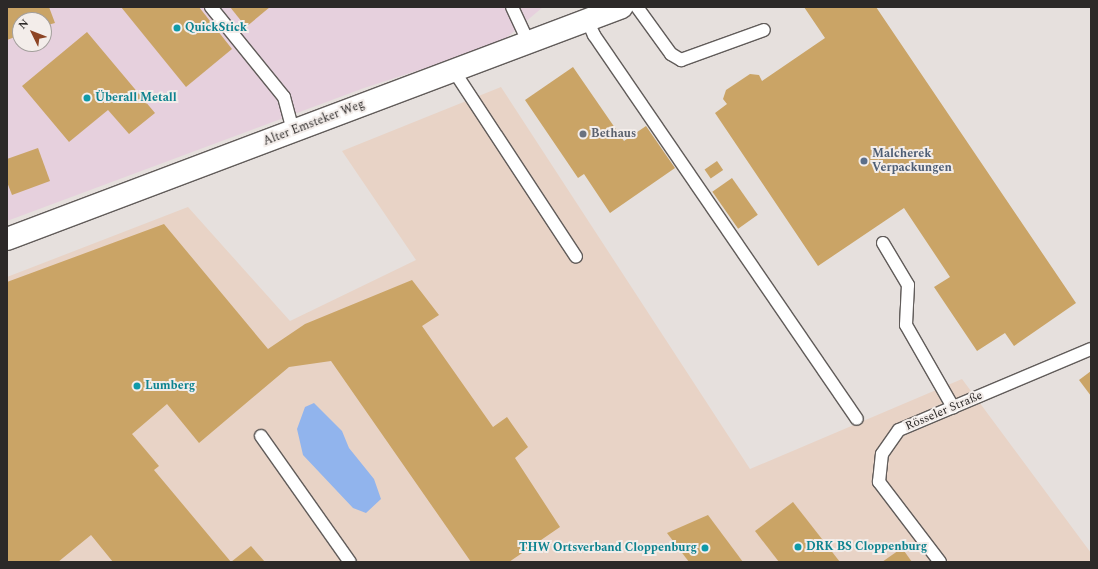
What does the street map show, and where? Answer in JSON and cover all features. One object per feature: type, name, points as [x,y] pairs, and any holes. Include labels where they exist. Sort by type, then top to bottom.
[{"type":"street","name":"Alter Emsteker Weg","points":[[7,239],[622,7]]},
{"type":"lane","points":[[211,7],[284,97],[293,131]]},
{"type":"lane","points":[[637,7],[671,54],[681,60],[764,30]]},
{"type":"lane","points":[[514,8],[528,42]]},
{"type":"lane","points":[[587,20],[594,35],[857,418]]},
{"type":"lane","points":[[454,71],[576,257]]},
{"type":"lane","points":[[883,243],[908,285],[906,324],[954,407]]},
{"type":"lane","name":"Rösseler Straße","points":[[940,562],[879,482],[882,454],[899,430],[1091,349]]},
{"type":"lane","points":[[261,436],[350,562]]},
{"type":"shaded area","points":[[7,7],[543,7],[499,44],[364,88],[7,221]]},
{"type":"shaded area","points":[[501,87],[750,469],[962,379],[1091,553],[1091,562],[7,562],[7,277],[188,207],[290,321],[416,260],[342,151]]},
{"type":"water","points":[[314,403],[342,431],[349,448],[374,479],[381,499],[366,513],[353,508],[303,455],[297,429],[305,407]]},
{"type":"building","points":[[7,7],[49,7],[51,12],[12,12],[12,38],[7,40]]},
{"type":"building","name":"QuickStick","points":[[121,7],[199,7],[232,49],[186,87]]},
{"type":"building","points":[[230,7],[270,7],[246,27]]},
{"type":"building","name":"Malcherek Verpackungen","points":[[804,7],[876,7],[1076,303],[1014,346],[1005,333],[977,351],[934,287],[950,277],[904,208],[818,266],[715,113],[727,104],[723,99],[726,90],[750,74],[759,75],[762,81],[825,38]]},
{"type":"building","points":[[52,15],[55,23],[52,24]]},
{"type":"building","name":"Überall Metall","points":[[87,32],[155,113],[129,134],[108,110],[69,142],[22,86]]},
{"type":"building","name":"Bethaus","points":[[573,67],[624,141],[646,126],[675,168],[610,213],[584,174],[578,178],[525,100]]},
{"type":"building","points":[[38,148],[50,181],[12,195],[7,182],[7,159]]},
{"type":"building","points":[[717,161],[723,170],[711,179],[705,169]]},
{"type":"building","points":[[732,178],[758,215],[738,229],[712,192]]},
{"type":"building","name":"Lumberg","points":[[164,224],[268,349],[305,324],[412,280],[439,315],[422,326],[493,427],[507,417],[528,447],[515,458],[560,527],[509,562],[471,562],[331,361],[289,367],[199,443],[167,404],[132,434],[159,466],[154,470],[231,562],[113,562],[91,535],[58,562],[7,562],[7,282]]},
{"type":"building","points":[[1091,371],[1091,396],[1079,380]]},
{"type":"building","name":"DRK BS Cloppenburg","points":[[793,502],[840,562],[779,562],[755,531]]},
{"type":"building","name":"THW Ortsverband Cloppenburg","points":[[708,515],[743,562],[689,562],[667,533]]},
{"type":"building","points":[[251,546],[265,562],[231,562]]},
{"type":"building","points":[[902,548],[912,562],[882,562]]},
{"type":"place","name":"QuickStick","points":[[177,28]]},
{"type":"place","name":"Überall Metall","points":[[87,98]]},
{"type":"place","name":"Bethaus","points":[[583,134]]},
{"type":"place","name":"Malcherek Verpackungen","points":[[864,161]]},
{"type":"place","name":"Lumberg","points":[[137,386]]},
{"type":"place","name":"DRK BS Cloppenburg","points":[[798,547]]},
{"type":"place","name":"THW Ortsverband Cloppenburg","points":[[705,548]]}]
